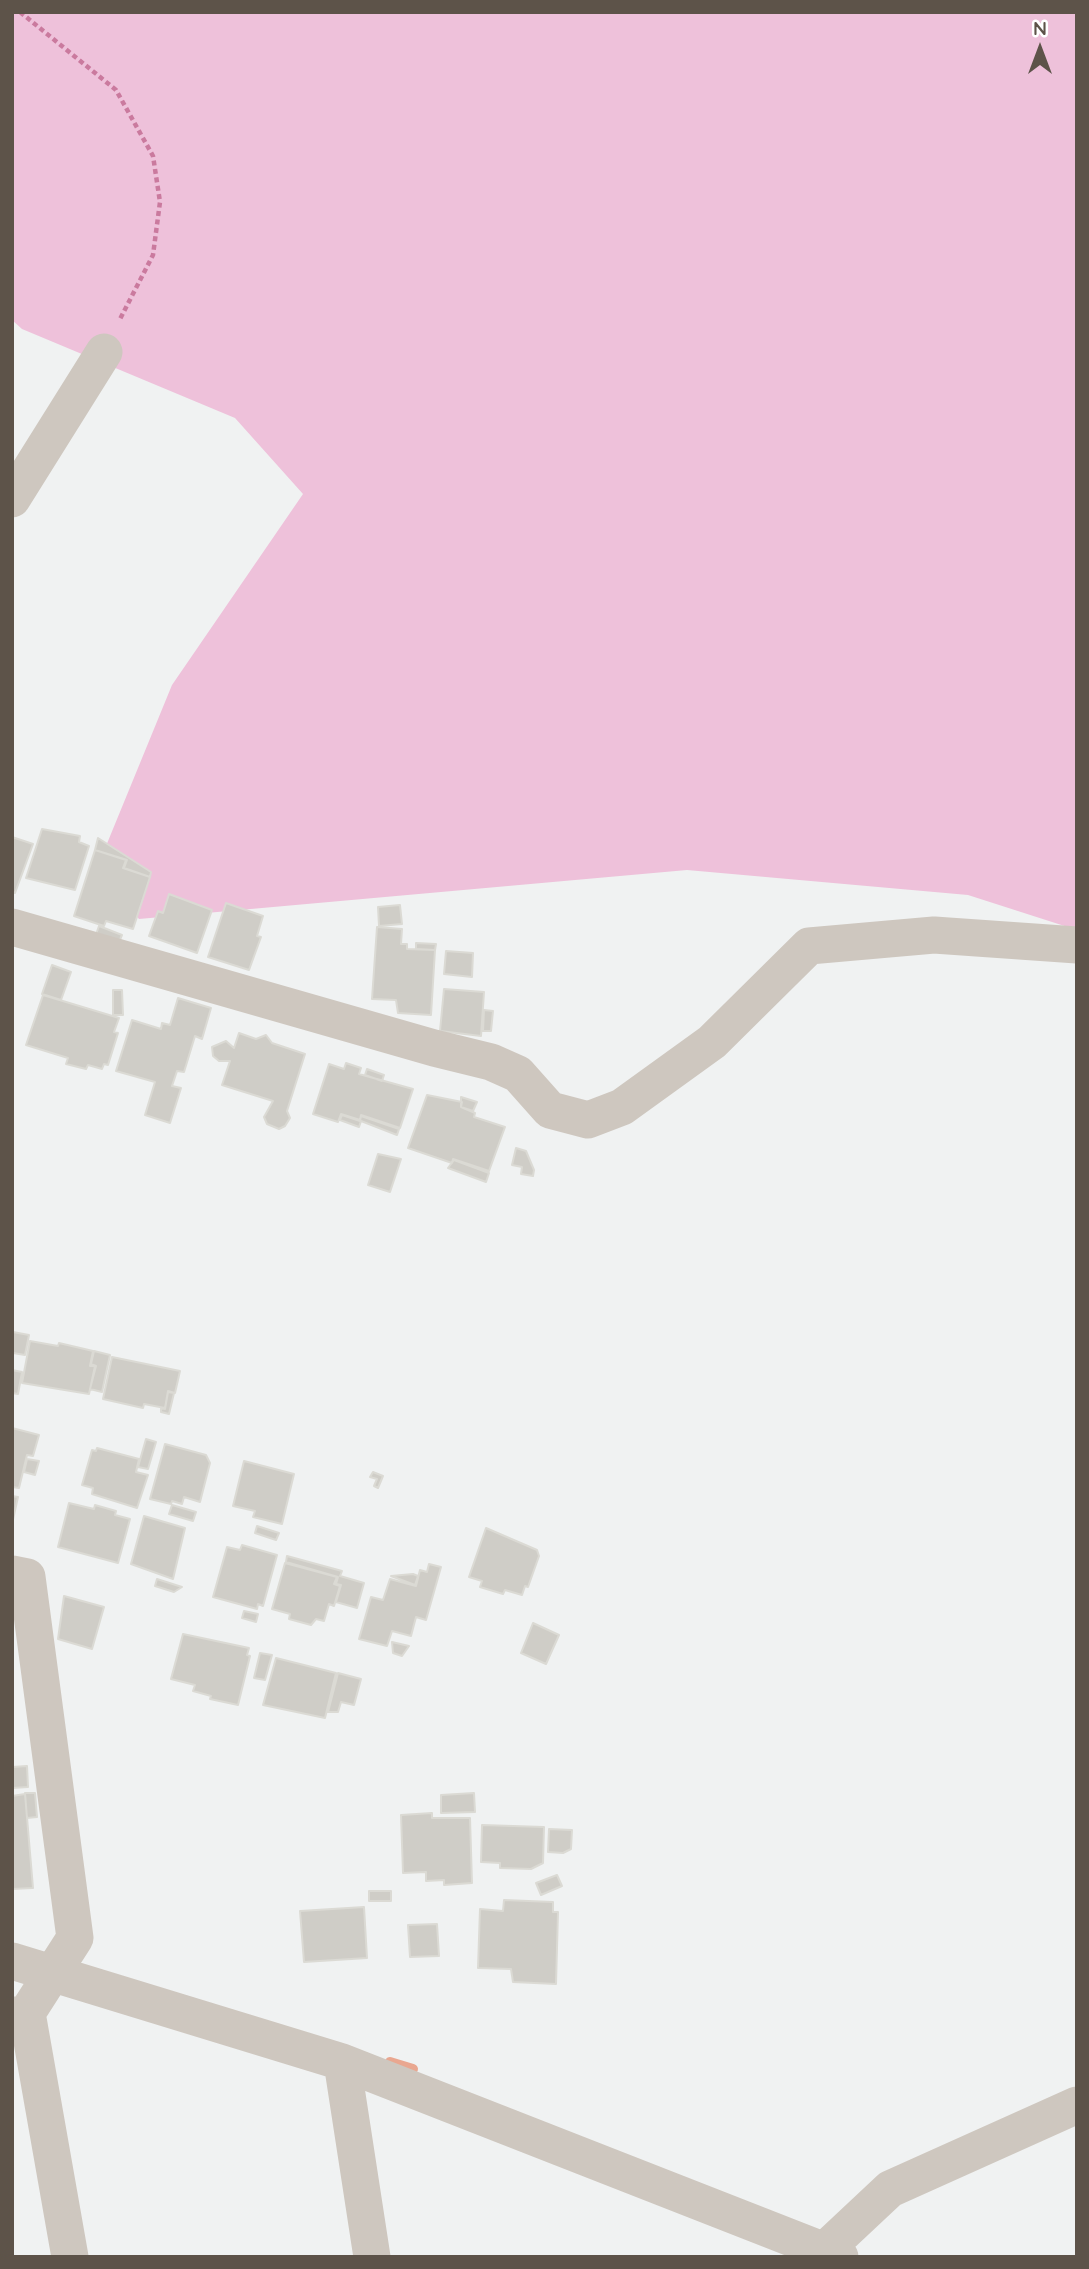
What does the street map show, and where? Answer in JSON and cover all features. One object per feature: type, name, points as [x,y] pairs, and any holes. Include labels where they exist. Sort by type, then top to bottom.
[{"type":"street","points":[[12,499],[104,352]]},
{"type":"street","points":[[12,927],[491,1062],[518,1074],[550,1110],[588,1120],[622,1107],[712,1042],[808,946],[934,935],[1077,945]]},
{"type":"street","points":[[12,1574],[27,1577],[75,1938],[54,1975],[20,2015],[70,2257]]},
{"type":"street","points":[[12,1961],[342,2062],[833,2253],[890,2189],[1077,2105]]},
{"type":"street","points":[[342,2062],[372,2257]]},
{"type":"path","points":[[20,12],[116,90],[153,156],[160,202],[153,255],[104,352]]},
{"type":"shaded area","points":[[12,12],[1077,12],[1077,930],[968,895],[687,870],[139,919],[97,868],[172,685],[303,494],[235,418],[22,329],[12,320]]},
{"type":"building","points":[[42,829],[80,836],[79,842],[89,846],[75,890],[26,878]]},
{"type":"building","points":[[12,837],[33,844],[15,893],[12,892]]},
{"type":"building","points":[[98,838],[151,872],[150,877],[124,868],[127,860],[95,850]]},
{"type":"building","points":[[95,850],[126,860],[123,868],[150,877],[133,929],[106,921],[104,926],[74,916]]},
{"type":"building","points":[[169,894],[212,910],[197,953],[149,936],[158,911],[163,913]]},
{"type":"building","points":[[226,903],[263,916],[257,936],[261,937],[249,970],[208,957]]},
{"type":"building","points":[[400,905],[402,924],[379,926],[378,907]]},
{"type":"building","points":[[99,926],[122,935],[116,949],[94,940]]},
{"type":"building","points":[[377,927],[402,929],[401,944],[407,944],[407,949],[435,950],[431,1015],[398,1013],[396,1000],[372,999]]},
{"type":"building","points":[[416,943],[436,944],[435,950],[416,949]]},
{"type":"building","points":[[446,951],[473,953],[472,977],[444,974]]},
{"type":"building","points":[[52,965],[71,972],[61,1000],[42,994]]},
{"type":"building","points":[[444,989],[484,992],[481,1036],[440,1031]]},
{"type":"building","points":[[113,990],[122,990],[123,1015],[113,1015]]},
{"type":"building","points":[[43,995],[119,1018],[114,1032],[118,1033],[108,1065],[104,1064],[102,1069],[88,1065],[86,1069],[66,1064],[68,1058],[26,1045]]},
{"type":"building","points":[[178,998],[211,1008],[202,1039],[195,1036],[184,1072],[177,1071],[172,1086],[181,1088],[170,1123],[145,1115],[155,1082],[116,1071],[132,1020],[161,1029],[162,1023],[170,1025]]},
{"type":"building","points":[[484,1010],[493,1011],[491,1031],[483,1031]]},
{"type":"building","points":[[239,1033],[256,1039],[266,1035],[272,1043],[305,1054],[287,1111],[290,1118],[285,1126],[279,1129],[267,1124],[264,1117],[273,1101],[222,1085],[230,1061],[219,1061],[213,1056],[212,1047],[226,1041],[234,1048]]},
{"type":"building","points":[[346,1063],[361,1068],[359,1074],[413,1089],[400,1128],[361,1115],[360,1120],[341,1114],[338,1122],[313,1114],[329,1064],[344,1069]]},
{"type":"building","points":[[367,1069],[384,1075],[382,1081],[365,1075]]},
{"type":"building","points":[[427,1095],[462,1102],[461,1107],[475,1113],[474,1117],[505,1127],[489,1171],[453,1159],[452,1163],[408,1148]]},
{"type":"building","points":[[461,1097],[477,1102],[473,1111],[461,1107]]},
{"type":"building","points":[[342,1115],[360,1121],[361,1116],[399,1129],[397,1135],[361,1121],[359,1127],[340,1120]]},
{"type":"building","points":[[516,1148],[526,1151],[534,1170],[533,1176],[521,1174],[522,1167],[512,1165]]},
{"type":"building","points":[[378,1154],[401,1159],[390,1192],[368,1185]]},
{"type":"building","points":[[454,1160],[489,1173],[486,1182],[448,1168]]},
{"type":"building","points":[[13,1332],[29,1335],[25,1355],[13,1353],[12,1359]]},
{"type":"building","points":[[30,1341],[58,1346],[59,1343],[93,1351],[90,1366],[95,1366],[89,1394],[22,1383]]},
{"type":"building","points":[[94,1351],[110,1355],[102,1392],[90,1389],[96,1366],[91,1364]]},
{"type":"building","points":[[112,1357],[180,1371],[175,1393],[168,1391],[165,1408],[144,1404],[143,1408],[103,1399]]},
{"type":"building","points":[[12,1370],[22,1372],[18,1394],[12,1393]]},
{"type":"building","points":[[168,1392],[174,1393],[169,1414],[161,1412],[161,1408],[165,1409]]},
{"type":"building","points":[[12,1428],[39,1435],[33,1456],[27,1455],[19,1488],[12,1487]]},
{"type":"building","points":[[146,1439],[156,1442],[148,1469],[138,1467]]},
{"type":"building","points":[[165,1444],[206,1455],[210,1463],[200,1502],[184,1497],[182,1504],[150,1499]]},
{"type":"building","points":[[97,1448],[139,1459],[136,1472],[148,1475],[137,1508],[92,1494],[93,1488],[82,1485],[92,1450],[96,1451]]},
{"type":"building","points":[[27,1459],[39,1461],[35,1475],[24,1472]]},
{"type":"building","points":[[244,1461],[294,1474],[282,1524],[253,1517],[255,1511],[233,1506]]},
{"type":"building","points":[[373,1472],[383,1476],[378,1488],[374,1486],[377,1479],[370,1477]]},
{"type":"building","points":[[12,1496],[18,1497],[12,1524]]},
{"type":"building","points":[[69,1503],[94,1509],[95,1505],[116,1511],[115,1515],[130,1519],[118,1563],[58,1547]]},
{"type":"building","points":[[172,1505],[196,1512],[193,1521],[169,1514]]},
{"type":"building","points":[[144,1516],[185,1528],[173,1579],[131,1564]]},
{"type":"building","points":[[257,1526],[279,1533],[276,1540],[255,1533]]},
{"type":"building","points":[[486,1528],[537,1550],[539,1556],[528,1587],[525,1586],[522,1595],[505,1590],[503,1594],[480,1587],[482,1581],[469,1577]]},
{"type":"building","points":[[242,1545],[277,1555],[263,1606],[258,1604],[257,1609],[213,1597],[227,1547],[240,1550]]},
{"type":"building","points":[[287,1556],[342,1571],[340,1576],[364,1583],[357,1608],[336,1602],[341,1585],[336,1584],[338,1577],[286,1562]]},
{"type":"building","points":[[285,1563],[337,1577],[334,1584],[340,1586],[334,1606],[329,1604],[324,1621],[316,1619],[311,1625],[289,1619],[290,1614],[272,1609]]},
{"type":"building","points":[[429,1564],[441,1567],[426,1620],[416,1617],[411,1636],[392,1631],[387,1646],[359,1639],[371,1597],[383,1600],[390,1579],[416,1586],[420,1570],[427,1572]]},
{"type":"building","points":[[413,1574],[418,1576],[415,1585],[391,1576]]},
{"type":"building","points":[[157,1579],[182,1587],[174,1592],[155,1586]]},
{"type":"building","points":[[64,1596],[104,1607],[92,1649],[58,1639]]},
{"type":"building","points":[[244,1611],[258,1614],[256,1622],[242,1618]]},
{"type":"building","points":[[533,1623],[559,1635],[546,1664],[521,1653]]},
{"type":"building","points":[[183,1634],[249,1648],[247,1655],[250,1656],[238,1705],[210,1699],[211,1696],[193,1691],[195,1685],[171,1679]]},
{"type":"building","points":[[392,1642],[409,1646],[402,1656],[393,1653]]},
{"type":"building","points":[[260,1653],[272,1655],[265,1680],[254,1678]]},
{"type":"building","points":[[276,1658],[336,1673],[325,1718],[263,1705]]},
{"type":"building","points":[[338,1673],[361,1679],[354,1705],[341,1702],[338,1712],[328,1712]]},
{"type":"building","points":[[27,1766],[28,1787],[12,1788],[12,1767]]},
{"type":"building","points":[[25,1793],[35,1793],[37,1817],[27,1818]]},
{"type":"building","points":[[474,1793],[475,1812],[441,1813],[441,1795]]},
{"type":"building","points":[[25,1794],[33,1888],[12,1889],[12,1796]]},
{"type":"building","points":[[432,1813],[432,1818],[470,1818],[472,1883],[444,1885],[444,1880],[426,1881],[426,1872],[403,1873],[401,1815]]},
{"type":"building","points":[[482,1825],[544,1827],[543,1863],[531,1869],[500,1868],[500,1863],[481,1862]]},
{"type":"building","points":[[549,1829],[572,1830],[571,1849],[563,1853],[548,1852]]},
{"type":"building","points":[[557,1875],[562,1886],[541,1895],[536,1883]]},
{"type":"building","points":[[369,1891],[391,1891],[391,1901],[369,1901]]},
{"type":"building","points":[[504,1900],[553,1902],[553,1912],[558,1912],[556,1984],[513,1982],[511,1969],[478,1968],[480,1909],[503,1911]]},
{"type":"building","points":[[364,1907],[367,1958],[304,1962],[300,1911]]},
{"type":"building","points":[[437,1924],[439,1956],[410,1957],[408,1925]]},
{"type":"waterway","points":[[390,2062],[413,2069]]}]
